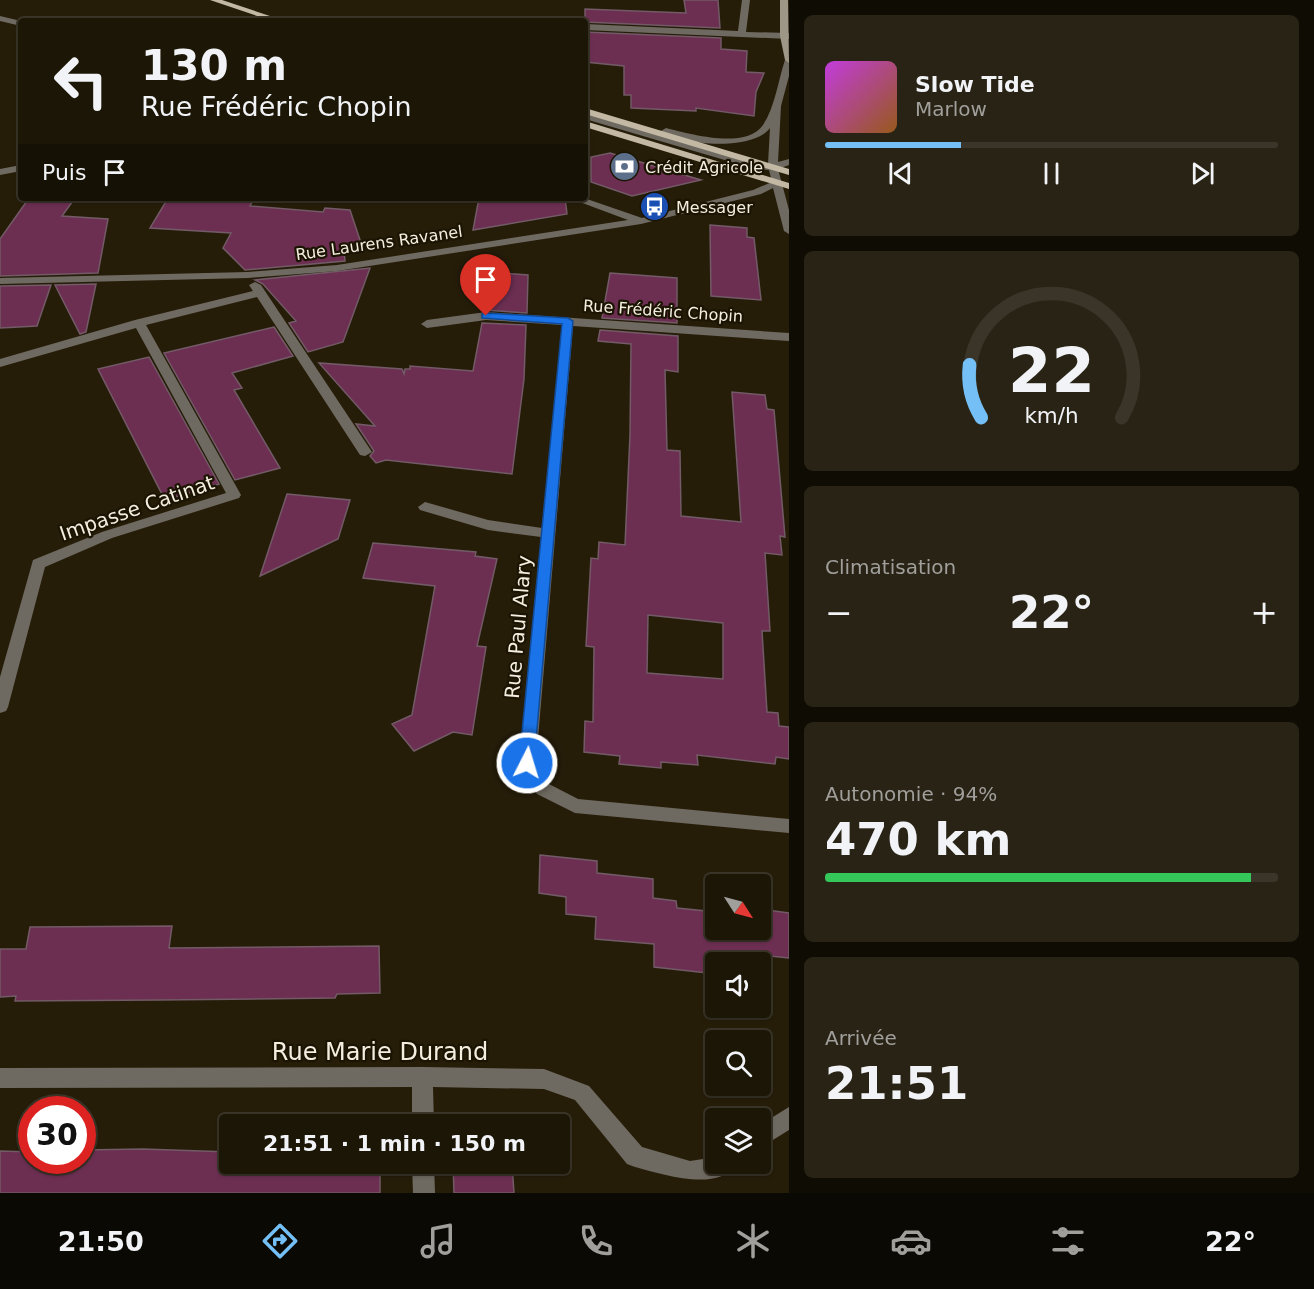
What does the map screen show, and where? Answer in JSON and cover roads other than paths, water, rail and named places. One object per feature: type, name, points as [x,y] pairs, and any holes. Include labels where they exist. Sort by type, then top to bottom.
[{"type":"main road","points":[[214,0],[271,18]]},
{"type":"main road","points":[[588,112],[773,167],[787,163]]},
{"type":"main road","points":[[588,125],[777,183],[789,184]]},
{"type":"street","points":[[742,34],[746,0]]},
{"type":"street","points":[[639,126],[732,141],[756,137],[769,124],[783,87],[789,61],[784,0]]},
{"type":"street","points":[[0,18],[18,23]]},
{"type":"street","points":[[588,27],[787,36]]},
{"type":"street","points":[[783,87],[787,163]]},
{"type":"street","points":[[776,106],[773,167],[777,183],[785,197],[789,231]]},
{"type":"street","points":[[588,117],[756,166],[773,167],[789,184]]},
{"type":"street","points":[[0,172],[18,169]]},
{"type":"street","points":[[747,174],[760,184],[757,192]]},
{"type":"street","name":"Rue Laurens Ravanel","points":[[0,281],[248,275],[337,268],[641,221],[757,192],[777,183]]},
{"type":"street","name":"Rue Laurens Ravanel","points":[[757,192],[785,197]]},
{"type":"street","points":[[583,201],[641,221]]},
{"type":"street","points":[[248,275],[365,452]]},
{"type":"street","points":[[0,363],[139,323],[261,292]]},
{"type":"street","name":"Rue Frédéric Chopin","points":[[427,324],[486,316],[789,337]]},
{"type":"street","name":"Rue Paul Alary","points":[[568,321],[527,763],[543,789],[576,806],[789,826]]},
{"type":"street","name":"Impasse Catinat","points":[[0,707],[38,564],[107,535],[234,495],[139,323]]},
{"type":"street","points":[[425,507],[488,525],[547,533]]},
{"type":"street","points":[[422,1077],[423,1114]]},
{"type":"street","name":"Rue Marie Durand","points":[[0,1078],[544,1079],[582,1093],[635,1156],[690,1172],[705,1170]]},
{"type":"street","points":[[771,1130],[789,1117]]},
{"type":"street","points":[[423,1174],[424,1193]]},
{"type":"place","name":"Crédit Agricole","points":[[624,167]]},
{"type":"place","name":"Messager","points":[[655,207]]}]
